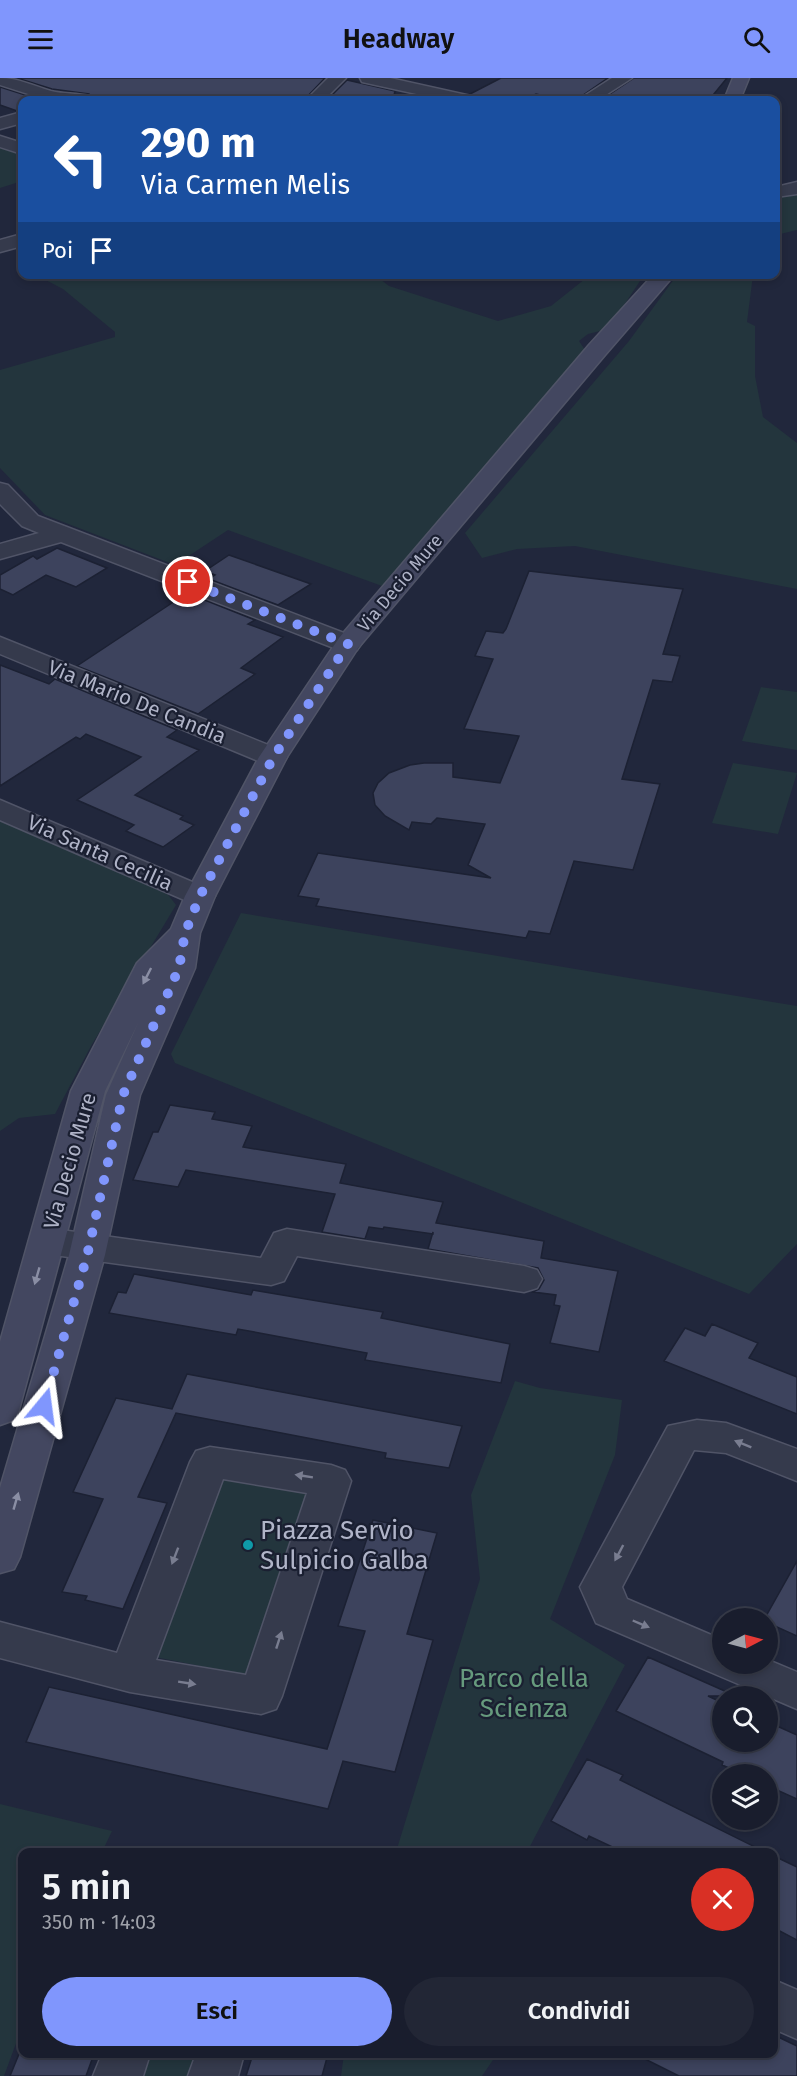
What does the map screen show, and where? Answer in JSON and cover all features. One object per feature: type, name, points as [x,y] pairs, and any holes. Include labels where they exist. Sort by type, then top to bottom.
[{"type":"street","points":[[318,96],[338,78]]},
{"type":"street","points":[[368,78],[447,96]]},
{"type":"street","points":[[594,96],[624,78]]},
{"type":"street","points":[[734,96],[741,78]]},
{"type":"street","points":[[4,81],[51,96]]},
{"type":"street","points":[[0,141],[18,148]]},
{"type":"street","points":[[780,191],[797,188]]},
{"type":"street","points":[[0,246],[18,241]]},
{"type":"street","name":"Via Decio Mure","points":[[0,1557],[88,1248],[123,1095],[179,968],[185,933],[200,896],[273,758],[348,644],[597,350],[661,279]]},
{"type":"street","points":[[0,490],[30,521],[348,644]]},
{"type":"street","points":[[0,552],[62,534]]},
{"type":"street","name":"Via Mario De Candia","points":[[0,645],[273,758]]},
{"type":"street","name":"Via Santa Cecilia","points":[[0,809],[200,896]]},
{"type":"street","name":"Via Decio Mure","points":[[0,1410],[88,1091],[153,963],[185,933]]},
{"type":"street","points":[[47,1241],[272,1272],[287,1242],[524,1279]]},
{"type":"street","points":[[712,1654],[611,1611],[601,1587],[682,1437],[699,1433],[721,1436],[797,1466]]},
{"type":"street","points":[[0,1640],[130,1674],[261,1696],[331,1481],[210,1462],[130,1674]]},
{"type":"street","points":[[756,1674],[797,1691]]},
{"type":"street","points":[[778,2006],[797,2016]]},
{"type":"street","points":[[118,2076],[125,2058]]},
{"type":"street","points":[[213,2076],[219,2058]]},
{"type":"green space","points":[[0,147],[18,154],[18,182],[0,188]]},
{"type":"green space","points":[[797,190],[797,230],[780,234],[780,194]]},
{"type":"green space","points":[[44,279],[380,279],[389,286],[498,321],[551,306],[585,279],[641,279],[608,329],[588,334],[579,341],[585,350],[404,565],[382,586],[228,530],[175,565],[45,515],[0,468],[0,370],[115,337],[115,332],[63,289]]},
{"type":"green space","points":[[674,279],[752,279],[747,322],[755,326],[755,376],[763,417],[797,443],[797,589],[575,546],[517,549],[482,558],[465,533],[629,341]]},
{"type":"green space","points":[[761,687],[797,692],[797,750],[742,741]]},
{"type":"green space","points":[[733,763],[797,773],[778,834],[712,823]]},
{"type":"green space","points":[[0,821],[166,892],[176,905],[91,1046],[55,1114],[19,1118],[0,1131]]},
{"type":"green space","points":[[241,913],[797,1006],[797,1244],[749,1294],[175,1063],[171,1054]]},
{"type":"green space","name":"Parco della Scienza","points":[[515,1381],[540,1388],[622,1400],[615,1455],[550,1619],[625,1665],[529,1848],[397,1848],[480,1579],[471,1495]]},
{"type":"green space","points":[[220,1477],[308,1493],[250,1676],[155,1657]]},
{"type":"green space","points":[[0,1804],[112,1831],[104,1848],[18,1848],[18,2038],[4,2076],[0,2076]]},
{"type":"green space","points":[[146,2058],[197,2058],[191,2076],[139,2076]]},
{"type":"green space","points":[[343,2058],[494,2058],[482,2076],[341,2076]]},
{"type":"building","points":[[17,78],[325,78],[308,96],[91,96],[52,89]]},
{"type":"building","points":[[501,78],[608,78],[582,96],[536,94],[532,96],[472,96],[470,94]]},
{"type":"building","points":[[634,78],[727,78],[712,96],[607,96]]},
{"type":"building","points":[[347,80],[395,91],[394,96],[331,96]]},
{"type":"building","points":[[0,87],[28,96],[18,96],[18,111],[0,105]]},
{"type":"building","points":[[57,548],[107,568],[76,587],[46,575],[13,595],[0,589],[0,575],[33,556],[37,559]]},
{"type":"building","points":[[229,555],[311,584],[278,605],[209,579],[215,575],[205,571]]},
{"type":"building","points":[[529,571],[683,589],[663,654],[680,656],[672,682],[653,680],[622,779],[660,784],[633,870],[574,861],[550,934],[529,931],[526,938],[316,906],[319,899],[298,896],[318,853],[491,878],[468,865],[485,824],[437,818],[431,824],[412,822],[409,830],[385,816],[375,805],[373,793],[378,783],[389,773],[410,765],[424,763],[453,763],[453,777],[500,783],[519,736],[464,729],[493,659],[475,656],[486,631],[503,633],[506,629]]},
{"type":"building","points":[[187,593],[255,620],[248,624],[283,637],[241,668],[255,674],[198,714],[77,666]]},
{"type":"building","points":[[0,665],[49,684],[55,679],[177,730],[167,737],[199,750],[135,795],[183,816],[180,819],[194,825],[163,847],[126,831],[134,825],[77,800],[141,757],[86,734],[80,739],[76,737],[0,786]]},
{"type":"building","points":[[170,1105],[215,1112],[212,1119],[252,1126],[243,1147],[346,1164],[340,1183],[443,1202],[436,1223],[544,1241],[541,1258],[618,1271],[599,1352],[550,1343],[560,1306],[554,1305],[556,1295],[533,1292],[539,1289],[544,1280],[538,1268],[428,1249],[432,1234],[369,1227],[365,1239],[322,1232],[335,1194],[186,1170],[178,1187],[133,1180],[153,1132],[158,1132]]},
{"type":"building","points":[[134,1274],[251,1295],[253,1290],[383,1312],[381,1318],[510,1344],[501,1383],[365,1360],[367,1353],[238,1329],[236,1335],[109,1313],[118,1292],[126,1293]]},
{"type":"building","points":[[712,1324],[758,1343],[749,1358],[797,1377],[797,1414],[664,1361],[685,1328],[705,1336]]},
{"type":"building","points":[[187,1374],[462,1426],[449,1468],[385,1458],[386,1453],[176,1413],[138,1497],[167,1503],[123,1609],[85,1600],[87,1596],[62,1592],[103,1499],[73,1492],[116,1398],[172,1409]]},
{"type":"building","points":[[373,1520],[437,1533],[407,1634],[433,1640],[395,1772],[343,1761],[328,1809],[26,1742],[49,1687],[327,1749],[365,1631],[338,1626]]},
{"type":"building","points":[[797,1561],[797,1636],[778,1627],[778,1608],[771,1608]]},
{"type":"building","points":[[648,1657],[713,1686],[712,1696],[708,1696],[712,1698],[712,1752],[778,1752],[778,1726],[797,1735],[797,1799],[778,1790],[778,1764],[722,1764],[723,1762],[616,1711]]},
{"type":"building","points":[[587,1759],[623,1775],[620,1780],[712,1826],[712,1830],[721,1830],[757,1848],[614,1848],[589,1836],[587,1840],[551,1821]]},
{"type":"building","points":[[778,1858],[797,1867],[797,1940],[778,1930]]},
{"type":"building","points":[[778,2037],[797,2046],[797,2076],[679,2076],[643,2058],[778,2058]]},
{"type":"building","points":[[18,2056],[93,2058],[86,2076],[10,2076]]},
{"type":"building","points":[[252,2058],[327,2058],[322,2076],[246,2076]]},
{"type":"place","name":"Piazza Servio Sulpicio Galba","points":[[248,1545]]},
{"type":"route","points":[[44,1406],[87,1256],[123,1095],[179,968],[185,933],[200,896],[273,758],[348,644],[188,582]]}]
